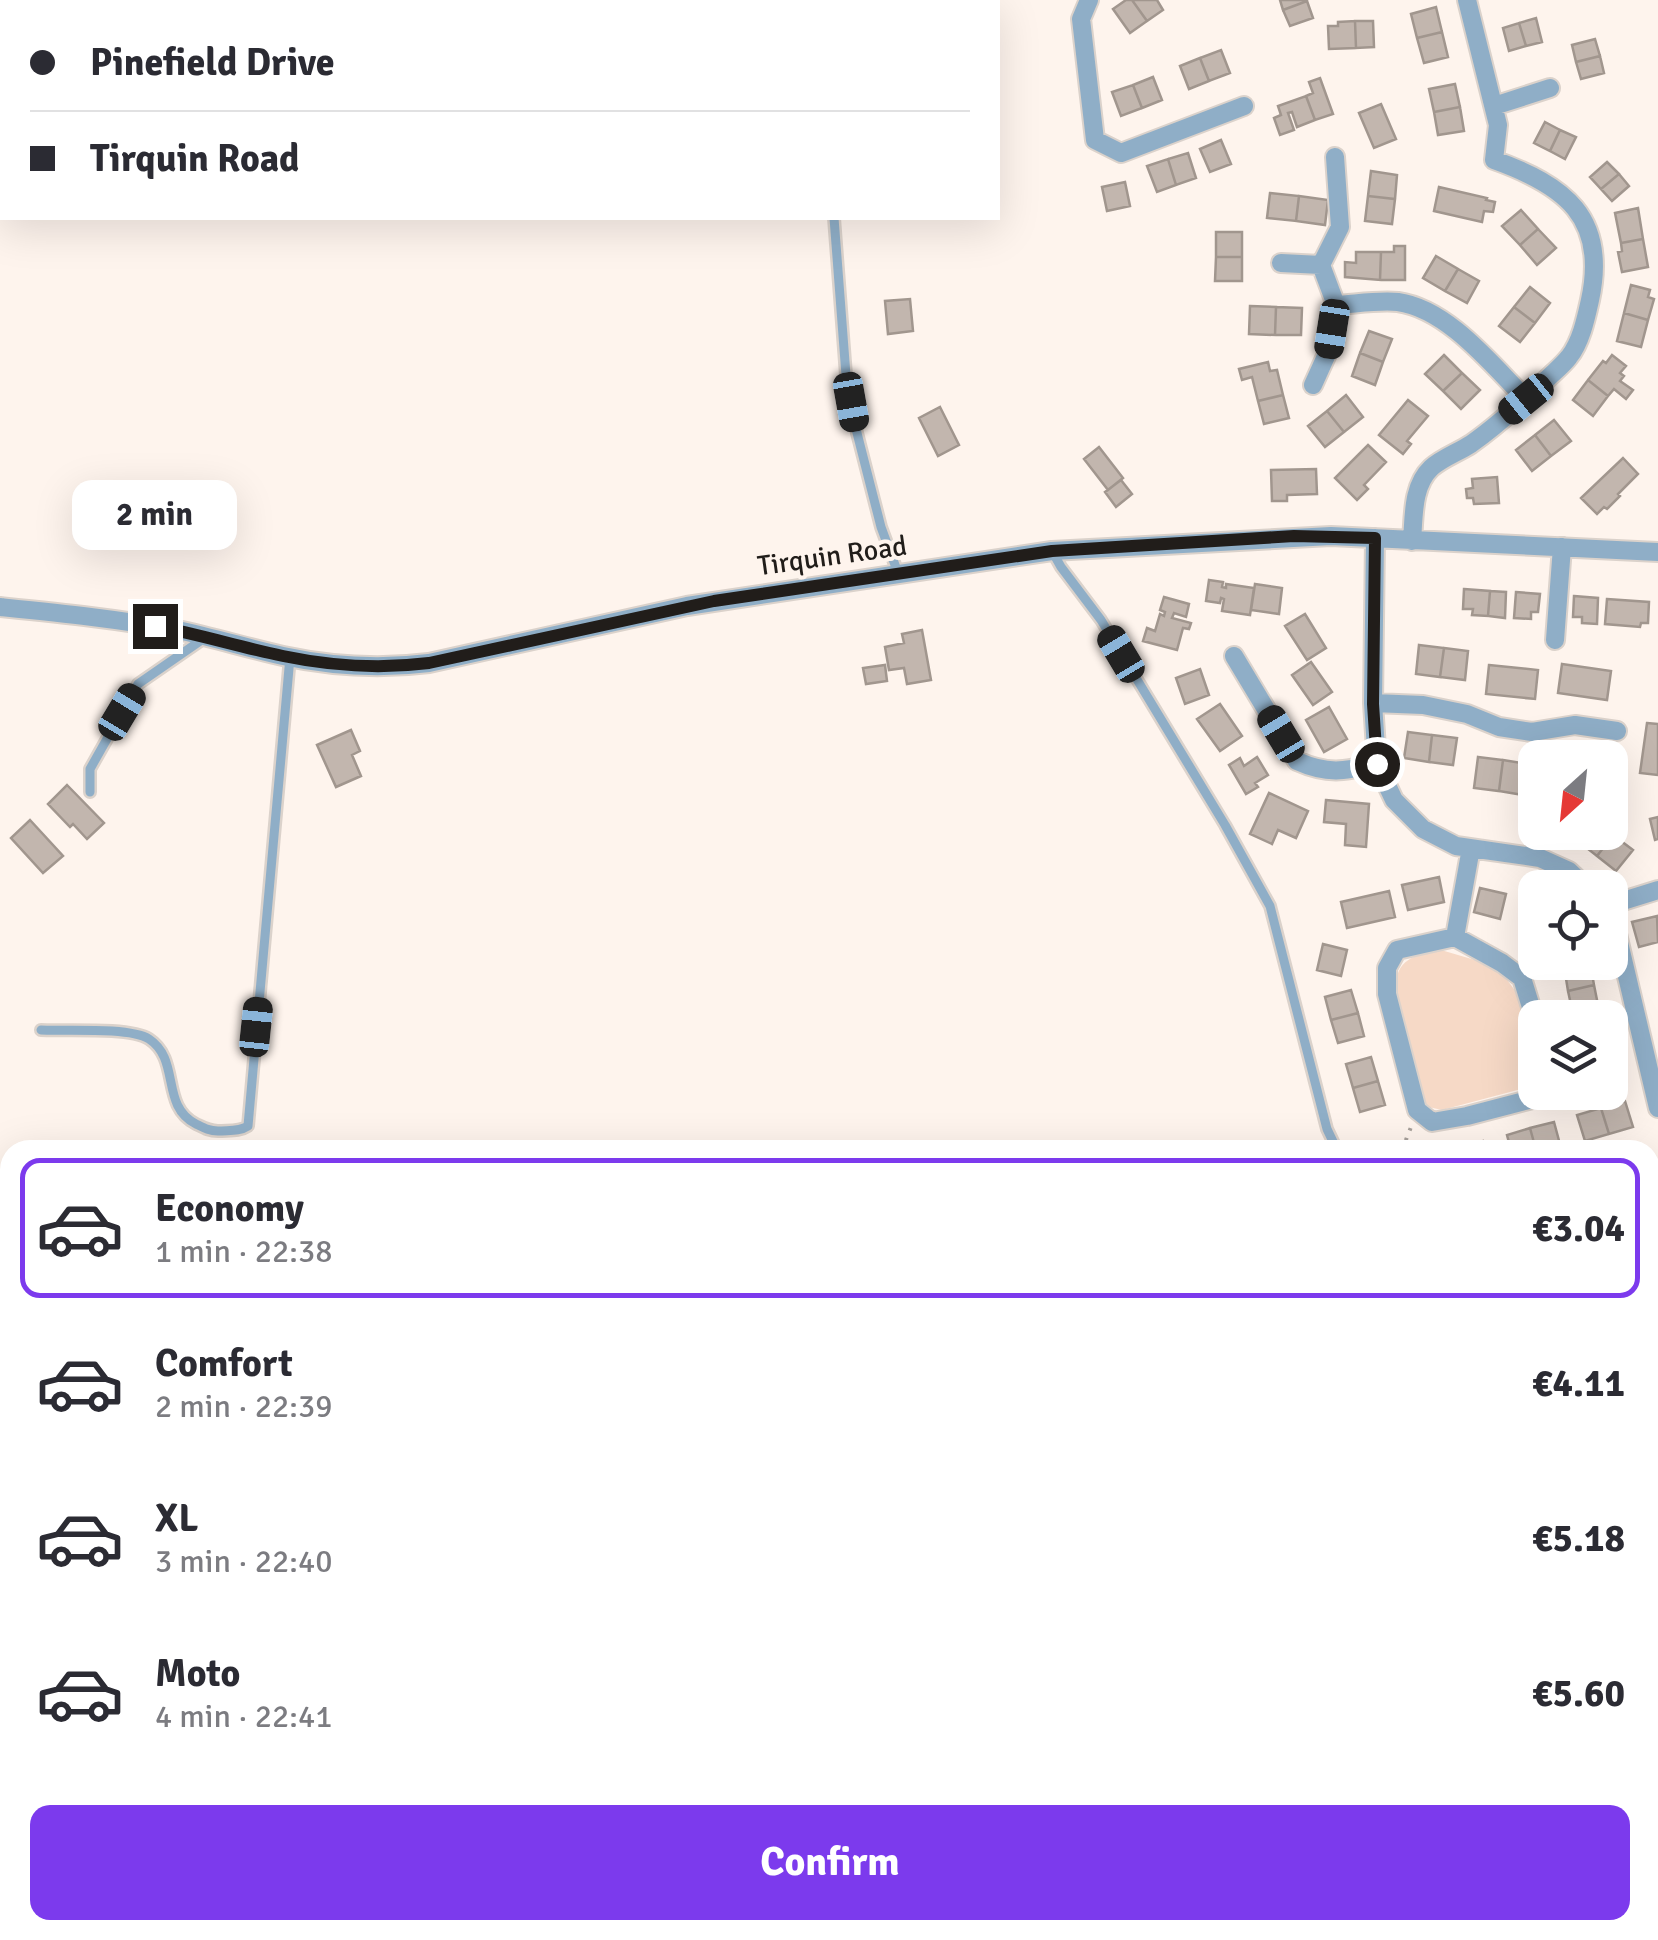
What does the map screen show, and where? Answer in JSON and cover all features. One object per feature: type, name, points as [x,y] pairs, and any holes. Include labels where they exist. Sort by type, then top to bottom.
[{"type":"street","points":[[1089,0],[1080,19],[1095,140],[1120,154],[1244,106]]},
{"type":"street","points":[[1412,541],[1417,491],[1430,469],[1472,443],[1570,357],[1581,332],[1594,279],[1594,254],[1584,222],[1572,203],[1554,186],[1494,160],[1498,126],[1467,0]]},
{"type":"street","points":[[1494,106],[1550,88]]},
{"type":"street","points":[[1313,386],[1328,354],[1336,304],[1321,265],[1340,227],[1335,157]]},
{"type":"street","points":[[1282,263],[1321,265]]},
{"type":"street","points":[[1336,304],[1399,302],[1432,314],[1461,334],[1526,399]]},
{"type":"street","name":"Tirquin Road","points":[[0,607],[130,622],[290,658],[395,667],[429,663],[687,606],[1052,551],[1294,536],[1658,552]]},
{"type":"street","points":[[1375,538],[1373,704],[1377,764],[1394,800],[1423,829],[1456,846],[1540,858],[1568,870]]},
{"type":"street","points":[[1555,640],[1562,547]]},
{"type":"street","points":[[1234,656],[1297,760],[1314,769],[1339,772],[1377,764]]},
{"type":"street","points":[[1373,704],[1423,704],[1467,714],[1499,727],[1532,732],[1576,725],[1617,731]]},
{"type":"street","points":[[1455,937],[1472,848]]},
{"type":"street","points":[[1628,899],[1658,890]]},
{"type":"street","points":[[1518,1103],[1432,1122],[1417,1110],[1387,994],[1387,968],[1397,950],[1455,937],[1522,978],[1529,1000]]},
{"type":"street","points":[[1628,973],[1653,1061],[1658,1108]]},
{"type":"lane","points":[[834,220],[846,375],[881,527],[898,573]]},
{"type":"lane","points":[[1052,551],[1111,638],[1270,906],[1332,1140]]},
{"type":"lane","points":[[90,792],[90,769],[138,684],[205,637]]},
{"type":"lane","points":[[41,1030],[131,1033],[149,1039],[167,1065],[175,1103],[189,1120],[210,1131],[242,1130],[248,1126],[290,658]]},
{"type":"path","points":[[1406,1140],[1417,1110]]},
{"type":"shaded area","points":[[1441,950],[1475,960],[1502,973],[1519,996],[1518,1090],[1442,1110],[1424,1106],[1394,991],[1403,965]]},
{"type":"building","points":[[1132,0],[1147,21],[1130,33],[1113,9]]},
{"type":"building","points":[[1132,0],[1157,0],[1163,10],[1147,21]]},
{"type":"building","points":[[1280,0],[1307,0],[1307,1],[1283,10]]},
{"type":"building","points":[[1307,1],[1313,18],[1290,26],[1283,10]]},
{"type":"building","points":[[1436,7],[1442,32],[1417,38],[1411,14]]},
{"type":"building","points":[[1536,18],[1542,42],[1526,46],[1519,23]]},
{"type":"building","points":[[1355,21],[1356,48],[1329,49],[1328,26]]},
{"type":"building","points":[[1355,21],[1373,21],[1374,47],[1356,48]]},
{"type":"building","points":[[1519,23],[1526,46],[1509,51],[1503,28]]},
{"type":"building","points":[[1442,32],[1448,57],[1424,63],[1417,38]]},
{"type":"building","points":[[1595,39],[1600,56],[1576,62],[1572,45]]},
{"type":"building","points":[[1221,50],[1230,73],[1209,81],[1200,58]]},
{"type":"building","points":[[1600,56],[1604,73],[1581,79],[1576,62]]},
{"type":"building","points":[[1200,58],[1209,81],[1189,89],[1180,66]]},
{"type":"building","points":[[1153,77],[1162,100],[1142,108],[1133,85]]},
{"type":"building","points":[[1320,78],[1333,114],[1315,120],[1306,96],[1313,93],[1309,82]]},
{"type":"building","points":[[1455,84],[1460,107],[1434,112],[1429,89]]},
{"type":"building","points":[[1133,85],[1142,108],[1121,116],[1112,92]]},
{"type":"building","points":[[1306,96],[1315,120],[1297,127],[1292,112],[1288,113],[1294,130],[1280,135],[1274,118],[1281,115],[1278,106]]},
{"type":"building","points":[[1381,104],[1396,139],[1374,148],[1359,113]]},
{"type":"building","points":[[1460,107],[1464,131],[1438,135],[1434,112]]},
{"type":"building","points":[[1545,122],[1560,130],[1550,151],[1534,143]]},
{"type":"building","points":[[1560,130],[1576,137],[1565,159],[1550,151]]},
{"type":"building","points":[[1221,140],[1231,164],[1210,172],[1200,149]]},
{"type":"building","points":[[1188,153],[1196,178],[1176,185],[1168,159]]},
{"type":"building","points":[[1168,159],[1176,185],[1157,192],[1147,166]]},
{"type":"building","points":[[1607,162],[1619,174],[1601,189],[1590,177]]},
{"type":"building","points":[[1371,171],[1397,175],[1395,199],[1368,196]]},
{"type":"building","points":[[1619,174],[1629,186],[1612,201],[1601,189]]},
{"type":"building","points":[[1125,182],[1130,206],[1107,211],[1102,187]]},
{"type":"building","points":[[1439,187],[1487,198],[1495,202],[1493,212],[1484,211],[1482,222],[1434,211]]},
{"type":"building","points":[[1270,193],[1299,196],[1296,221],[1267,218]]},
{"type":"building","points":[[1299,196],[1328,200],[1325,225],[1296,221]]},
{"type":"building","points":[[1368,196],[1395,199],[1392,224],[1365,221]]},
{"type":"building","points":[[1638,208],[1643,239],[1621,243],[1615,213]]},
{"type":"building","points":[[1521,210],[1538,229],[1520,245],[1502,226]]},
{"type":"building","points":[[1538,229],[1556,248],[1537,265],[1520,245]]},
{"type":"building","points":[[1216,232],[1242,232],[1242,257],[1216,257]]},
{"type":"building","points":[[1643,239],[1648,267],[1622,272],[1618,252],[1622,251],[1621,243]]},
{"type":"building","points":[[1394,246],[1405,246],[1405,280],[1380,280],[1381,252],[1394,252]]},
{"type":"building","points":[[1356,252],[1381,252],[1380,280],[1345,277],[1345,262],[1356,263]]},
{"type":"building","points":[[1436,256],[1458,269],[1445,291],[1423,278]]},
{"type":"building","points":[[1216,257],[1242,257],[1242,281],[1215,281]]},
{"type":"building","points":[[1458,269],[1479,281],[1467,303],[1445,291]]},
{"type":"building","points":[[1631,285],[1650,290],[1648,297],[1654,299],[1648,320],[1624,313]]},
{"type":"building","points":[[1530,287],[1550,303],[1535,323],[1514,307]]},
{"type":"building","points":[[910,299],[913,331],[888,334],[885,301]]},
{"type":"building","points":[[1250,306],[1276,307],[1275,335],[1249,334]]},
{"type":"building","points":[[1276,307],[1302,308],[1301,335],[1275,335]]},
{"type":"building","points":[[1514,307],[1535,323],[1520,342],[1499,326]]},
{"type":"building","points":[[1624,313],[1648,320],[1641,347],[1617,341]]},
{"type":"building","points":[[1369,331],[1392,339],[1383,362],[1360,353]]},
{"type":"building","points":[[1360,353],[1383,362],[1375,385],[1352,376]]},
{"type":"building","points":[[1444,355],[1462,373],[1443,391],[1425,374]]},
{"type":"building","points":[[1612,355],[1626,366],[1620,381],[1633,390],[1626,399],[1614,389],[1608,396],[1588,380]]},
{"type":"building","points":[[1268,362],[1270,371],[1277,370],[1283,395],[1258,401],[1252,377],[1242,380],[1239,369]]},
{"type":"building","points":[[1462,373],[1480,390],[1461,409],[1443,391]]},
{"type":"building","points":[[1588,380],[1608,396],[1593,416],[1573,400]]},
{"type":"building","points":[[1283,395],[1289,418],[1264,424],[1258,401]]},
{"type":"building","points":[[1346,395],[1363,417],[1344,432],[1327,411]]},
{"type":"building","points":[[1408,400],[1428,416],[1407,441],[1411,444],[1403,454],[1379,435]]},
{"type":"building","points":[[940,407],[959,445],[938,456],[919,418]]},
{"type":"building","points":[[1327,411],[1344,432],[1325,447],[1308,426]]},
{"type":"building","points":[[1554,420],[1571,441],[1551,456],[1535,435]]},
{"type":"building","points":[[1535,435],[1551,456],[1532,471],[1516,450]]},
{"type":"building","points":[[1368,445],[1386,462],[1364,485],[1368,489],[1357,500],[1335,478]]},
{"type":"building","points":[[1099,447],[1123,478],[1108,490],[1084,459]]},
{"type":"building","points":[[1623,458],[1638,474],[1607,509],[1604,507],[1597,514],[1581,498]]},
{"type":"building","points":[[1316,469],[1317,494],[1287,495],[1287,501],[1272,501],[1271,470]]},
{"type":"building","points":[[1497,477],[1499,503],[1474,504],[1473,498],[1467,498],[1466,489],[1473,488],[1472,479]]},
{"type":"building","points":[[1121,480],[1132,494],[1116,507],[1105,492]]},
{"type":"building","points":[[1209,580],[1223,582],[1222,587],[1226,588],[1226,584],[1254,588],[1250,615],[1222,611],[1221,598],[1220,603],[1206,601]]},
{"type":"building","points":[[1255,584],[1282,588],[1279,614],[1251,610]]},
{"type":"building","points":[[1464,589],[1490,591],[1488,616],[1472,615],[1473,609],[1463,609]]},
{"type":"building","points":[[1490,591],[1506,592],[1505,618],[1488,616]]},
{"type":"building","points":[[1516,592],[1540,594],[1538,612],[1531,612],[1531,619],[1514,618]]},
{"type":"building","points":[[1574,596],[1598,598],[1597,624],[1582,623],[1582,617],[1573,617]]},
{"type":"building","points":[[1164,597],[1189,604],[1186,617],[1174,613],[1172,618],[1191,623],[1189,629],[1183,628],[1177,650],[1143,641],[1147,628],[1155,631],[1160,614],[1164,616],[1165,612],[1160,610]]},
{"type":"building","points":[[1607,599],[1649,602],[1648,623],[1641,623],[1640,627],[1605,624]]},
{"type":"building","points":[[1305,614],[1326,648],[1307,660],[1285,626]]},
{"type":"building","points":[[922,630],[931,680],[907,684],[904,668],[889,670],[885,647],[904,643],[902,634]]},
{"type":"building","points":[[1419,645],[1444,648],[1440,677],[1416,674]]},
{"type":"building","points":[[1444,648],[1468,651],[1465,680],[1440,677]]},
{"type":"building","points":[[1311,662],[1332,692],[1313,705],[1292,675]]},
{"type":"building","points":[[1562,664],[1611,671],[1607,700],[1558,693]]},
{"type":"building","points":[[885,665],[887,681],[866,684],[863,668]]},
{"type":"building","points":[[1489,665],[1538,670],[1535,699],[1486,694]]},
{"type":"building","points":[[1200,669],[1209,695],[1185,704],[1176,678]]},
{"type":"building","points":[[1220,704],[1242,736],[1220,751],[1197,719]]},
{"type":"building","points":[[1329,707],[1347,739],[1324,752],[1306,720]]},
{"type":"building","points":[[1647,723],[1658,724],[1658,775],[1640,773]]},
{"type":"building","points":[[351,730],[360,751],[352,755],[361,776],[336,787],[317,745]]},
{"type":"building","points":[[1408,732],[1432,735],[1429,762],[1404,758]]},
{"type":"building","points":[[1432,735],[1457,738],[1453,765],[1429,762]]},
{"type":"building","points":[[1257,757],[1268,775],[1246,794],[1229,765],[1240,758],[1244,766]]},
{"type":"building","points":[[1478,757],[1503,760],[1499,791],[1474,788]]},
{"type":"building","points":[[1503,760],[1518,762],[1518,794],[1499,791]]},
{"type":"building","points":[[67,785],[104,823],[87,839],[48,804]]},
{"type":"building","points":[[1269,793],[1308,811],[1296,838],[1278,830],[1272,844],[1250,834]]},
{"type":"building","points":[[1326,800],[1369,804],[1366,847],[1345,845],[1346,824],[1324,822]]},
{"type":"building","points":[[1658,817],[1658,839],[1655,840],[1650,819]]},
{"type":"building","points":[[30,820],[63,856],[43,873],[11,838]]},
{"type":"building","points":[[1628,846],[1633,850],[1617,870],[1597,856],[1602,850],[1628,850]]},
{"type":"building","points":[[1439,877],[1444,902],[1408,910],[1402,885]]},
{"type":"building","points":[[1480,888],[1506,894],[1500,919],[1474,912]]},
{"type":"building","points":[[1389,891],[1395,917],[1347,928],[1341,902]]},
{"type":"building","points":[[1657,916],[1658,942],[1639,947],[1632,922]]},
{"type":"building","points":[[1323,944],[1347,950],[1341,976],[1317,970]]},
{"type":"building","points":[[1566,980],[1593,980],[1594,985],[1568,991]]},
{"type":"building","points":[[1594,985],[1597,1000],[1570,1000],[1568,991]]},
{"type":"building","points":[[1351,990],[1358,1013],[1331,1020],[1325,997]]},
{"type":"building","points":[[1358,1013],[1364,1036],[1338,1043],[1331,1020]]},
{"type":"building","points":[[1371,1057],[1378,1081],[1353,1088],[1346,1064]]},
{"type":"building","points":[[1378,1081],[1385,1105],[1360,1112],[1353,1088]]},
{"type":"building","points":[[1602,1110],[1628,1110],[1633,1127],[1609,1134]]},
{"type":"building","points":[[1602,1110],[1609,1134],[1585,1140],[1577,1115]]},
{"type":"building","points":[[1554,1122],[1559,1140],[1533,1140],[1530,1128]]},
{"type":"building","points":[[1530,1128],[1533,1140],[1508,1140],[1507,1135]]},
{"type":"route","points":[[155,626],[287,657],[395,667],[740,596],[1052,551],[1294,536],[1375,538],[1372,606],[1377,764]]}]
